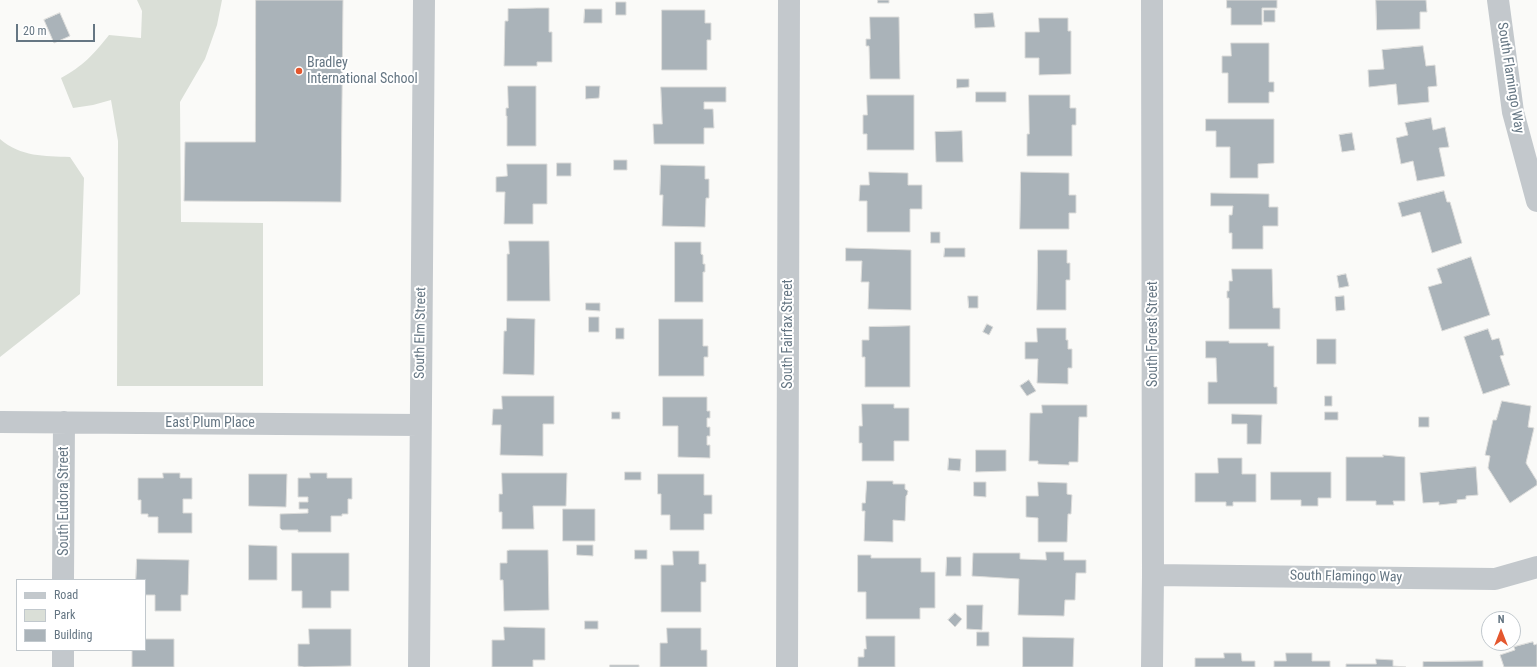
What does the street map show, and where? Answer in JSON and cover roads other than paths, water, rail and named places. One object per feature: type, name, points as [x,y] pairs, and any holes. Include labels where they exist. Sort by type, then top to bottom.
[{"type":"street","name":"South Elm Street","points":[[419,667],[424,0]]},
{"type":"street","name":"South Fairfax Street","points":[[787,667],[789,0]]},
{"type":"street","name":"South Forest Street","points":[[1152,0],[1152,667]]},
{"type":"street","name":"South Flamingo Way","points":[[1498,0],[1513,112],[1537,201]]},
{"type":"street","name":"East Plum Place","points":[[0,422],[420,425]]},
{"type":"street","name":"South Eudora Street","points":[[63,579],[64,422]]},
{"type":"street","name":"South Flamingo Way","points":[[1153,575],[1495,580],[1537,567]]},
{"type":"street","points":[[63,651],[63,667]]},
{"type":"place","name":"Bradley International School","points":[[299,71]]}]
